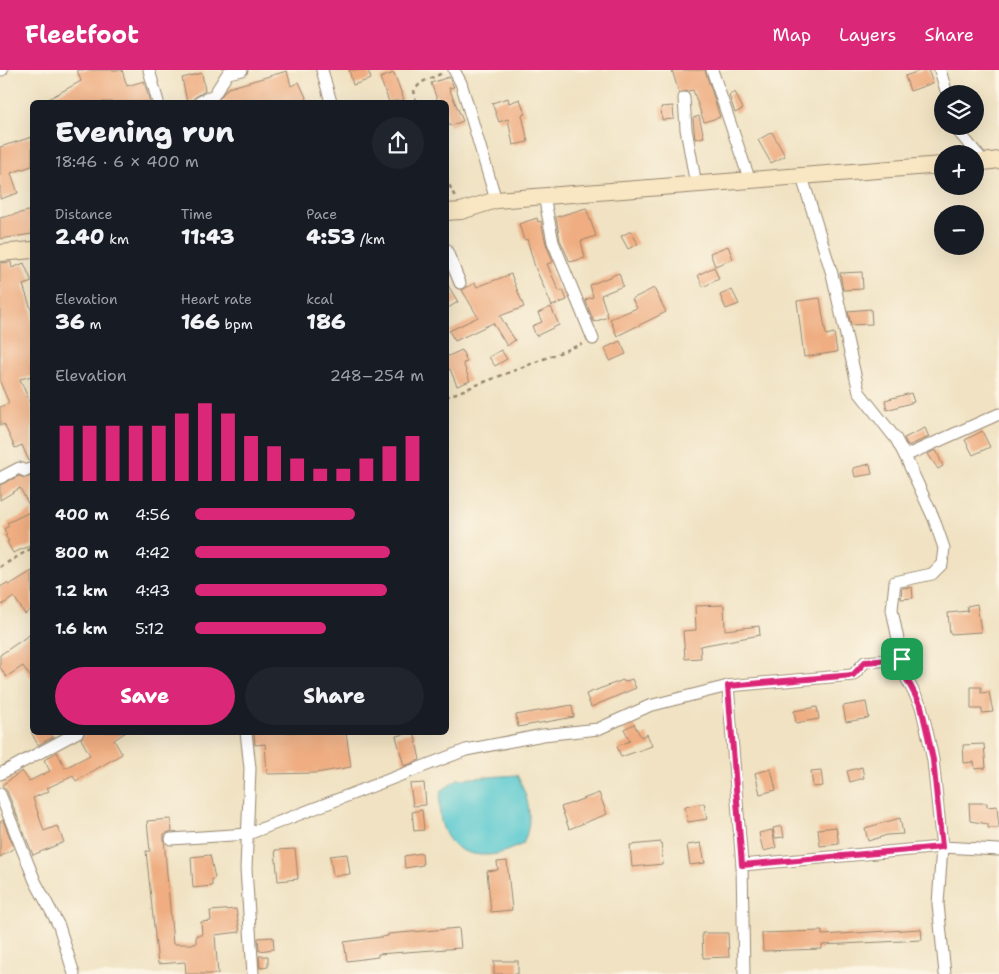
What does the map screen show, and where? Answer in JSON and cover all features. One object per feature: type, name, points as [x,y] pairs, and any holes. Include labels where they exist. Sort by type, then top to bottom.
[{"type":"street","points":[[150,70],[158,100]]},
{"type":"street","points":[[204,100],[214,95],[228,72],[242,70]]},
{"type":"street","points":[[322,70],[331,100]]},
{"type":"street","points":[[454,70],[461,83],[496,200]]},
{"type":"street","points":[[712,70],[750,182]]},
{"type":"street","points":[[940,70],[944,85]]},
{"type":"street","points":[[684,98],[686,129],[696,185]]},
{"type":"street","points":[[962,135],[986,162]]},
{"type":"street","points":[[454,212],[496,200],[750,182],[934,166]]},
{"type":"street","points":[[802,177],[832,274],[859,392],[896,439],[934,520],[944,548],[942,564],[932,574],[894,582],[892,610],[902,659],[902,670],[921,706],[933,760],[942,847],[938,904],[945,974]]},
{"type":"street","points":[[544,196],[553,242],[593,339]]},
{"type":"street","points":[[0,253],[30,250]]},
{"type":"street","points":[[449,256],[460,283]]},
{"type":"street","points":[[905,456],[999,414]]},
{"type":"street","points":[[0,478],[20,468],[25,471],[30,469]]},
{"type":"street","points":[[171,839],[248,834],[466,750],[543,735],[598,729],[648,706],[728,686],[853,675],[865,662],[902,659]]},
{"type":"street","points":[[728,686],[742,865],[744,974]]},
{"type":"street","points":[[0,774],[72,735]]},
{"type":"street","points":[[246,735],[250,768],[246,869],[253,974]]},
{"type":"street","points":[[0,794],[35,881],[58,926],[74,974]]},
{"type":"street","points":[[742,865],[942,847],[999,850]]},
{"type":"path","points":[[416,100],[414,90],[422,82],[449,70]]},
{"type":"path","points":[[449,191],[454,212]]},
{"type":"path","points":[[449,396],[593,339]]},
{"type":"path","points":[[0,567],[30,549]]},
{"type":"water","points":[[517,775],[525,792],[529,809],[528,826],[523,844],[497,854],[482,855],[469,853],[458,848],[444,831],[440,806],[441,791],[458,779]]},
{"type":"building","points":[[77,70],[122,70],[127,86],[144,81],[149,100],[47,100],[81,81]]},
{"type":"building","points":[[349,70],[368,70],[371,79],[353,85]]},
{"type":"building","points":[[672,70],[705,70],[720,117],[704,122],[693,90],[679,93]]},
{"type":"building","points":[[922,70],[928,70],[933,83],[910,91],[905,76]]},
{"type":"building","points":[[287,71],[291,86],[299,82],[307,100],[218,100],[228,88]]},
{"type":"building","points":[[202,73],[205,91],[194,100],[187,100],[182,78]]},
{"type":"building","points":[[394,73],[404,100],[388,100],[380,78]]},
{"type":"building","points":[[449,77],[454,87],[449,88],[463,121],[450,126],[449,100],[437,100],[431,83]]},
{"type":"building","points":[[735,92],[743,109],[735,113],[729,95]]},
{"type":"building","points":[[508,98],[509,103],[520,99],[525,114],[522,115],[528,142],[513,145],[508,119],[499,122],[492,103]]},
{"type":"building","points":[[673,106],[674,119],[662,120],[661,107]]},
{"type":"building","points":[[699,116],[704,137],[695,139],[693,118]]},
{"type":"building","points":[[772,132],[785,156],[771,163],[758,140]]},
{"type":"building","points":[[30,138],[30,167],[11,173],[18,193],[0,199],[0,147]]},
{"type":"building","points":[[586,208],[596,236],[581,241],[585,258],[570,262],[560,240],[556,217]]},
{"type":"building","points":[[30,210],[30,234],[0,239],[0,218]]},
{"type":"building","points":[[537,218],[538,222],[541,221],[546,244],[553,262],[547,264],[559,291],[563,290],[567,300],[552,306],[535,267],[527,239],[524,240],[519,224]]},
{"type":"building","points":[[631,231],[638,244],[628,249],[621,236]]},
{"type":"building","points":[[728,246],[733,259],[715,266],[710,253]]},
{"type":"building","points":[[11,262],[12,268],[24,263],[30,277],[30,283],[23,285],[30,306],[30,376],[20,379],[30,402],[30,461],[22,445],[15,448],[4,424],[0,426],[0,407],[9,403],[0,382],[0,263]]},
{"type":"building","points":[[714,267],[719,279],[703,287],[698,275]]},
{"type":"building","points":[[862,272],[863,289],[843,290],[840,273]]},
{"type":"building","points":[[619,273],[623,286],[601,295],[608,317],[594,322],[585,300],[593,297],[590,285]]},
{"type":"building","points":[[511,274],[524,307],[500,316],[515,340],[507,346],[493,323],[455,341],[449,331],[478,317],[462,290],[475,283],[477,287]]},
{"type":"building","points":[[449,287],[458,302],[449,307]]},
{"type":"building","points":[[654,288],[666,312],[617,336],[610,319],[637,308],[632,299]]},
{"type":"building","points":[[732,290],[739,304],[726,309],[720,295]]},
{"type":"building","points":[[820,298],[826,335],[834,333],[837,352],[804,357],[797,301]]},
{"type":"building","points":[[551,307],[559,325],[536,336],[532,326],[542,322],[538,313]]},
{"type":"building","points":[[871,309],[872,324],[851,325],[848,311]]},
{"type":"building","points":[[620,341],[626,354],[610,361],[605,348]]},
{"type":"building","points":[[462,350],[467,362],[463,363],[470,381],[457,386],[449,369],[449,356]]},
{"type":"building","points":[[501,350],[507,359],[495,366],[489,357]]},
{"type":"building","points":[[911,393],[914,402],[887,410],[885,400]]},
{"type":"building","points":[[925,428],[929,437],[908,446],[904,438]]},
{"type":"building","points":[[982,431],[990,447],[973,455],[965,440]]},
{"type":"building","points":[[936,450],[943,466],[938,469],[928,454]]},
{"type":"building","points":[[870,464],[872,474],[855,477],[853,468]]},
{"type":"building","points":[[19,476],[25,478],[30,477],[30,507],[20,488],[0,500],[0,485]]},
{"type":"building","points":[[30,512],[30,546],[13,553],[5,536],[7,535],[4,529],[9,526],[7,523]]},
{"type":"building","points":[[30,572],[30,610],[25,614],[14,597],[0,606],[0,587],[7,583],[9,585]]},
{"type":"building","points":[[912,587],[913,598],[901,599],[902,588]]},
{"type":"building","points":[[977,604],[981,632],[950,634],[948,613],[968,611],[967,606]]},
{"type":"building","points":[[724,605],[725,630],[759,626],[760,635],[700,646],[701,658],[685,659],[683,631],[696,630],[695,606]]},
{"type":"building","points":[[30,634],[30,676],[23,666],[6,677],[0,667],[0,655]]},
{"type":"building","points":[[632,679],[636,688],[591,707],[586,694],[623,680],[624,682]]},
{"type":"building","points":[[971,687],[981,687],[981,693],[989,692],[993,712],[982,713],[982,709],[971,709]]},
{"type":"building","points":[[866,702],[869,718],[846,722],[843,706]]},
{"type":"building","points":[[572,705],[574,717],[518,727],[516,715]]},
{"type":"building","points":[[817,707],[819,719],[796,723],[794,711]]},
{"type":"building","points":[[634,724],[641,737],[647,734],[652,746],[621,757],[617,746],[630,741],[624,729]]},
{"type":"building","points":[[33,735],[52,735],[53,737],[38,745]]},
{"type":"building","points":[[83,735],[122,735],[114,740],[122,754],[76,781],[73,776],[47,788],[49,791],[33,798],[44,831],[57,826],[64,842],[33,855],[7,791],[2,785],[22,771],[29,781],[50,771],[44,760],[57,752],[65,768],[90,755],[81,739]]},
{"type":"building","points":[[254,735],[346,735],[351,767],[316,773],[267,774],[265,744],[255,745]]},
{"type":"building","points":[[415,735],[420,760],[404,766],[396,736]]},
{"type":"building","points":[[984,744],[986,768],[975,769],[974,762],[964,763],[963,745]]},
{"type":"building","points":[[862,767],[864,778],[850,782],[847,771]]},
{"type":"building","points":[[771,769],[776,790],[760,794],[755,773]]},
{"type":"building","points":[[821,770],[823,786],[813,787],[811,771]]},
{"type":"building","points":[[424,783],[426,805],[413,806],[410,784]]},
{"type":"building","points":[[599,793],[607,814],[569,829],[561,807]]},
{"type":"building","points":[[704,803],[707,819],[688,822],[685,807]]},
{"type":"building","points":[[969,803],[987,803],[987,807],[997,806],[999,828],[988,828],[988,824],[970,821]]},
{"type":"building","points":[[422,810],[424,830],[414,831],[412,812]]},
{"type":"building","points":[[900,818],[903,834],[887,835],[868,841],[865,828]]},
{"type":"building","points":[[171,819],[172,831],[164,834],[164,839],[173,944],[196,944],[196,935],[202,935],[201,922],[211,921],[210,911],[236,909],[240,932],[215,935],[218,974],[186,974],[185,962],[158,964],[146,851],[150,851],[147,821]]},
{"type":"building","points":[[3,820],[14,848],[0,857],[0,822]]},
{"type":"building","points":[[782,826],[784,837],[775,838],[773,828]]},
{"type":"building","points":[[836,827],[839,844],[820,846],[818,829]]},
{"type":"building","points":[[772,830],[776,848],[763,851],[759,833]]},
{"type":"building","points":[[661,842],[663,864],[632,867],[630,845]]},
{"type":"building","points":[[701,843],[705,863],[690,865],[687,845]]},
{"type":"building","points":[[295,849],[298,879],[278,881],[275,850]]},
{"type":"building","points":[[422,853],[423,865],[405,868],[404,856]]},
{"type":"building","points":[[347,854],[350,874],[333,876],[330,856]]},
{"type":"building","points":[[210,855],[215,878],[212,879],[212,886],[193,888],[191,857]]},
{"type":"building","points":[[507,861],[512,910],[491,912],[487,871],[498,870],[497,862]]},
{"type":"building","points":[[459,928],[461,948],[378,954],[378,957],[347,961],[344,942],[388,936],[388,934]]},
{"type":"building","points":[[921,929],[922,940],[822,945],[822,949],[763,951],[762,933],[822,931],[822,935]]},
{"type":"building","points":[[702,933],[728,933],[729,957],[703,958]]},
{"type":"building","points":[[273,937],[274,949],[259,951],[258,938]]},
{"type":"building","points":[[259,956],[268,956],[268,967],[260,968]]},
{"type":"building","points":[[494,961],[518,961],[518,974],[494,974]]},
{"type":"route","points":[[902,659],[902,670],[910,689],[921,706],[928,736],[933,760],[942,847],[859,856],[742,865],[728,686],[853,675],[865,662],[902,659]]}]
